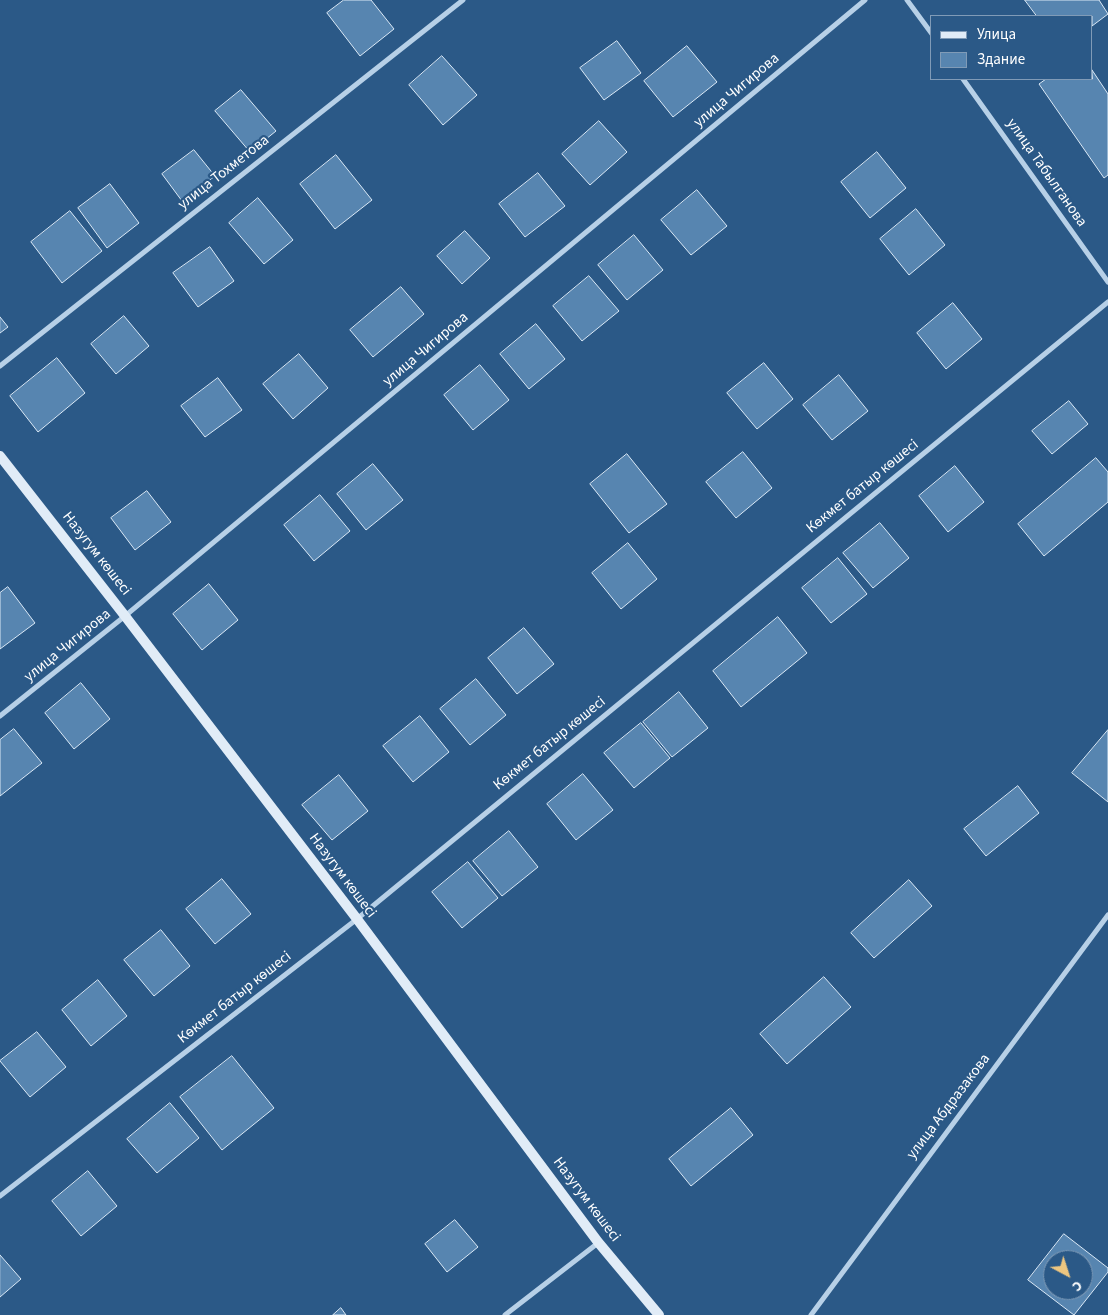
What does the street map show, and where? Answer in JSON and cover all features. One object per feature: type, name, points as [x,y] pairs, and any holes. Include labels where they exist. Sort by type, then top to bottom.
[{"type":"street","name":"улица Тохметова","points":[[0,366],[463,0]]},
{"type":"street","name":"улица Чигирова","points":[[0,716],[125,616],[866,0]]},
{"type":"street","points":[[908,0],[930,31]]},
{"type":"street","name":"улица Табылганова","points":[[965,80],[1108,282]]},
{"type":"street","name":"Көкмет батыр көшесі","points":[[0,1196],[357,920],[1108,302]]},
{"type":"street","name":"Назугум көшесі","points":[[0,456],[125,616],[357,920],[598,1242],[659,1315]]},
{"type":"street","name":"улица Абдразакова","points":[[811,1315],[1108,915]]},
{"type":"street","points":[[505,1315],[598,1242]]},
{"type":"building","points":[[344,0],[371,0],[394,29],[360,56],[327,13]]},
{"type":"building","points":[[1025,0],[1099,0],[1108,14],[1093,25],[1093,15],[1036,15]]},
{"type":"building","points":[[617,41],[641,73],[604,100],[580,68]]},
{"type":"building","points":[[687,46],[717,82],[673,117],[644,81]]},
{"type":"building","points":[[442,56],[477,95],[443,125],[409,85]]},
{"type":"building","points":[[1093,72],[1108,94],[1108,175],[1104,178],[1039,84],[1045,80],[1093,80]]},
{"type":"building","points":[[241,90],[276,131],[250,152],[215,111]]},
{"type":"building","points":[[599,121],[627,152],[590,185],[562,154]]},
{"type":"building","points":[[194,150],[215,176],[182,201],[162,174]]},
{"type":"building","points":[[877,152],[906,188],[870,218],[841,182]]},
{"type":"building","points":[[336,155],[372,200],[335,229],[300,184]]},
{"type":"building","points":[[538,173],[565,206],[525,237],[499,204]]},
{"type":"building","points":[[110,184],[139,223],[107,248],[78,208]]},
{"type":"building","points":[[697,190],[727,226],[691,255],[661,220]]},
{"type":"building","points":[[258,198],[293,240],[264,264],[229,223]]},
{"type":"building","points":[[916,209],[945,245],[909,275],[880,239]]},
{"type":"building","points":[[70,211],[102,251],[62,283],[31,242]]},
{"type":"building","points":[[465,231],[490,258],[462,284],[437,256]]},
{"type":"building","points":[[634,235],[663,270],[627,300],[598,265]]},
{"type":"building","points":[[210,247],[234,281],[198,307],[173,273]]},
{"type":"building","points":[[589,276],[619,311],[582,341],[553,306]]},
{"type":"building","points":[[401,287],[424,314],[373,357],[350,330]]},
{"type":"building","points":[[953,303],[982,339],[946,369],[917,333]]},
{"type":"building","points":[[124,316],[149,346],[116,374],[91,344]]},
{"type":"building","points":[[0,317],[8,327],[0,333]]},
{"type":"building","points":[[536,324],[565,359],[529,389],[500,354]]},
{"type":"building","points":[[299,354],[328,388],[293,419],[263,384]]},
{"type":"building","points":[[57,358],[85,393],[38,432],[10,396]]},
{"type":"building","points":[[764,363],[793,399],[757,429],[727,393]]},
{"type":"building","points":[[480,365],[509,400],[473,430],[444,395]]},
{"type":"building","points":[[839,375],[868,411],[832,440],[803,405]]},
{"type":"building","points":[[218,378],[242,410],[205,437],[181,406]]},
{"type":"building","points":[[1069,401],[1088,424],[1052,454],[1032,431]]},
{"type":"building","points":[[743,452],[772,488],[736,518],[706,482]]},
{"type":"building","points":[[627,454],[667,504],[629,533],[590,484]]},
{"type":"building","points":[[1096,458],[1108,472],[1108,502],[1044,556],[1018,524]]},
{"type":"building","points":[[373,464],[403,500],[366,530],[337,494]]},
{"type":"building","points":[[955,466],[984,502],[948,532],[919,496]]},
{"type":"building","points":[[147,491],[171,522],[135,550],[111,518]]},
{"type":"building","points":[[320,495],[350,531],[314,561],[284,525]]},
{"type":"building","points":[[880,523],[909,558],[873,588],[843,553]]},
{"type":"building","points":[[628,543],[657,579],[621,609],[592,573]]},
{"type":"building","points":[[838,558],[867,594],[831,623],[802,588]]},
{"type":"building","points":[[209,584],[238,620],[202,650],[173,614]]},
{"type":"building","points":[[8,587],[35,623],[0,649],[0,593]]},
{"type":"building","points":[[778,617],[807,653],[741,707],[713,671]]},
{"type":"building","points":[[524,628],[554,664],[517,694],[488,658]]},
{"type":"building","points":[[476,679],[506,715],[470,745],[440,709]]},
{"type":"building","points":[[81,683],[110,719],[74,749],[45,713]]},
{"type":"building","points":[[679,692],[708,728],[672,757],[643,722]]},
{"type":"building","points":[[420,716],[449,752],[413,782],[383,746]]},
{"type":"building","points":[[641,723],[670,758],[634,788],[604,753]]},
{"type":"building","points":[[14,729],[42,763],[0,796],[0,740]]},
{"type":"building","points":[[1108,730],[1108,802],[1072,773]]},
{"type":"building","points":[[583,774],[613,810],[576,840],[547,804]]},
{"type":"building","points":[[339,775],[368,811],[332,840],[302,805]]},
{"type":"building","points":[[1018,786],[1039,813],[986,856],[964,829]]},
{"type":"building","points":[[509,831],[538,867],[502,896],[473,861]]},
{"type":"building","points":[[468,862],[498,898],[462,928],[432,892]]},
{"type":"building","points":[[222,879],[251,914],[215,944],[186,909]]},
{"type":"building","points":[[909,880],[932,906],[874,958],[851,933]]},
{"type":"building","points":[[161,930],[190,966],[154,996],[124,960]]},
{"type":"building","points":[[824,977],[851,1007],[787,1064],[760,1034]]},
{"type":"building","points":[[98,980],[127,1016],[91,1046],[62,1010]]},
{"type":"building","points":[[37,1032],[66,1067],[30,1097],[0,1061]]},
{"type":"building","points":[[232,1056],[274,1108],[222,1150],[180,1097]]},
{"type":"building","points":[[170,1103],[199,1138],[157,1173],[127,1139]]},
{"type":"building","points":[[731,1108],[753,1135],[691,1186],[669,1159]]},
{"type":"building","points":[[88,1171],[117,1206],[81,1236],[52,1201]]},
{"type":"building","points":[[455,1220],[478,1247],[447,1272],[425,1244]]},
{"type":"building","points":[[1064,1234],[1085,1250],[1051,1250]]},
{"type":"building","points":[[0,1255],[21,1279],[0,1297]]},
{"type":"building","points":[[1093,1256],[1108,1268],[1108,1272],[1093,1291]]},
{"type":"building","points":[[1043,1261],[1043,1291],[1028,1280]]},
{"type":"building","points":[[1054,1300],[1086,1300],[1074,1315]]},
{"type":"building","points":[[341,1308],[346,1315],[333,1315]]}]
